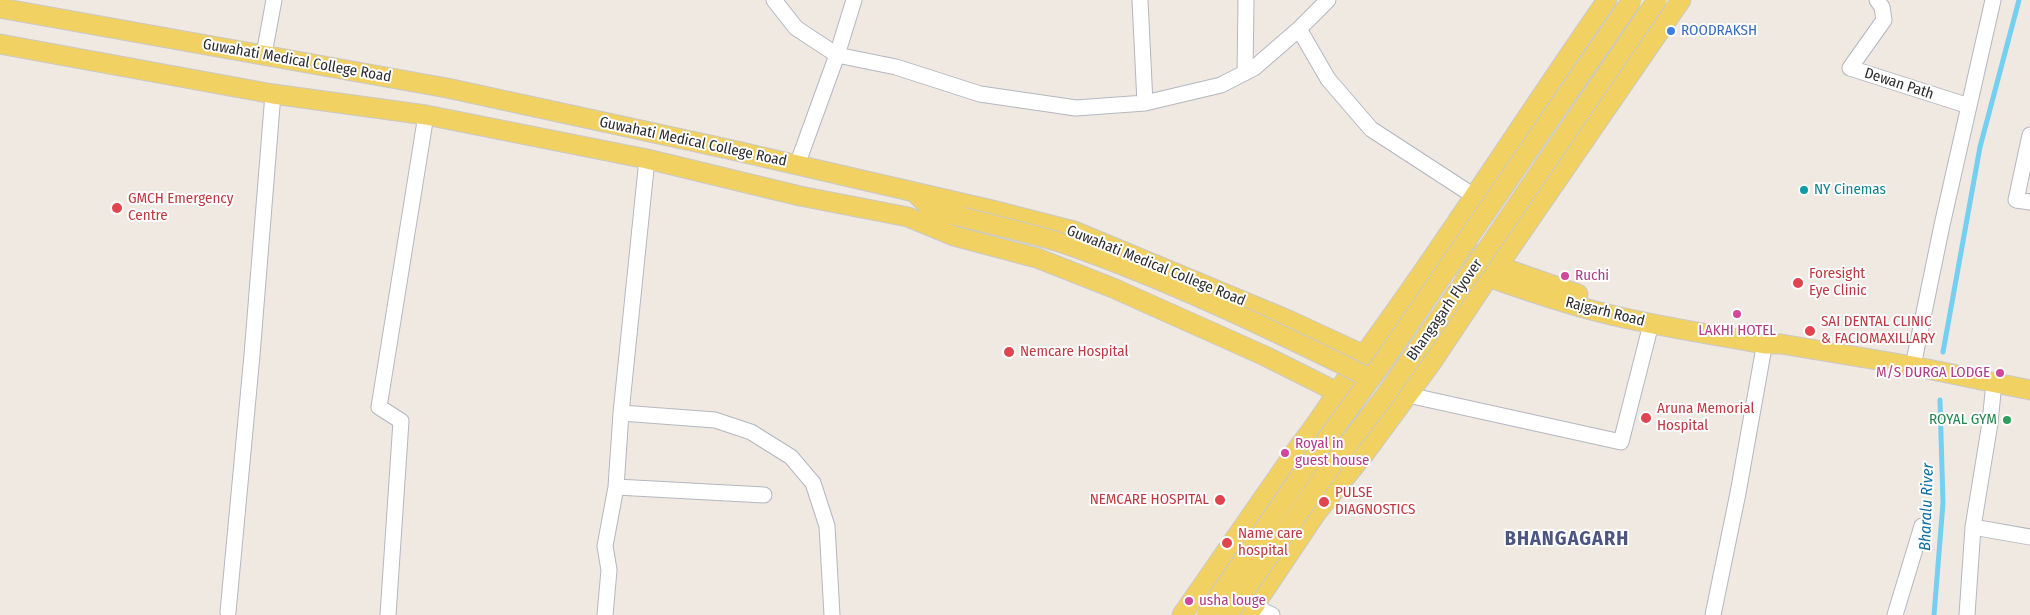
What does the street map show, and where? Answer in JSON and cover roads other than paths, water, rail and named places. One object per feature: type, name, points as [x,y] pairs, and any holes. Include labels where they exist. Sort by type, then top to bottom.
[{"type":"main road","points":[[1182,615],[1337,392],[1390,321],[1607,0]]},
{"type":"main road","name":"Bhangagarh Flyover","points":[[1206,615],[1303,472],[1385,359],[1632,0]]},
{"type":"main road","name":"Bhangagarh Flyover","points":[[1228,615],[1327,472],[1385,396],[1657,0]]},
{"type":"main road","points":[[1251,611],[1317,512],[1360,459],[1432,362],[1680,0]]},
{"type":"main road","name":"Guwahati Medical College Road","points":[[0,8],[447,88],[797,165],[1074,231],[1286,319],[1364,355]]},
{"type":"main road","name":"Guwahati Medical College Road","points":[[0,44],[273,94],[426,115],[647,159],[800,196],[908,217],[954,236],[1037,258],[1113,288],[1265,356],[1337,392]]},
{"type":"main road","points":[[914,192],[932,209],[1064,244],[1153,278],[1287,337],[1370,378]]},
{"type":"main road","points":[[908,217],[932,209]]},
{"type":"main road","name":"Rajgarh Road","points":[[1445,240],[1493,272],[1569,304],[1651,324],[1771,341],[1914,366],[2030,390]]},
{"type":"main road","name":"Rajgarh Road","points":[[1434,256],[1588,297],[1771,341]]},
{"type":"main road","points":[[1312,429],[1360,459]]},
{"type":"street","points":[[264,54],[274,0]]},
{"type":"street","points":[[774,0],[796,28],[837,55],[896,67],[980,94],[1076,108],[1145,103],[1221,85],[1254,68],[1299,29],[1328,0]]},
{"type":"street","points":[[797,165],[837,55],[854,0]]},
{"type":"street","points":[[1140,0],[1145,103]]},
{"type":"street","points":[[1245,73],[1246,0]]},
{"type":"street","name":"Dewan Path","points":[[1877,0],[1882,6],[1884,20],[1850,68],[1969,106]]},
{"type":"street","points":[[1914,366],[1940,234],[1993,0]]},
{"type":"street","points":[[1299,29],[1328,78],[1371,129],[1474,196]]},
{"type":"street","points":[[228,612],[253,345],[273,94]]},
{"type":"street","points":[[388,615],[401,421],[379,407],[426,115]]},
{"type":"street","points":[[2030,135],[2016,200],[2030,202]]},
{"type":"street","points":[[606,615],[609,570],[605,546],[616,487],[621,413],[647,159]]},
{"type":"street","points":[[1408,395],[1621,442],[1651,324]]},
{"type":"street","points":[[1713,615],[1771,341]]},
{"type":"street","points":[[1967,615],[1973,527],[1990,423],[1994,382]]},
{"type":"street","points":[[621,413],[714,420],[751,432],[791,457],[813,483],[827,526],[832,615]]},
{"type":"street","points":[[616,487],[764,495]]},
{"type":"street","points":[[1895,615],[1922,526]]},
{"type":"street","points":[[1973,527],[2030,537]]},
{"type":"street","points":[[1251,611],[1272,615]]},
{"type":"waterway","points":[[1943,352],[1980,147],[2019,0]]},
{"type":"waterway","name":"Bharalu River","points":[[1934,615],[1943,503],[1940,400]]},
{"type":"place","name":"ROODRAKSH","points":[[1671,31]]},
{"type":"place","name":"NY Cinemas","points":[[1804,190]]},
{"type":"place","name":"GMCH Emergency Centre","points":[[117,208]]},
{"type":"place","name":"Ruchi","points":[[1565,276]]},
{"type":"place","name":"Foresight Eye Clinic","points":[[1798,283]]},
{"type":"place","name":"LAKHI HOTEL","points":[[1737,314]]},
{"type":"place","name":"SAI DENTAL CLINIC & FACIOMAXILLARY","points":[[1810,331]]},
{"type":"place","name":"Nemcare Hospital","points":[[1009,352]]},
{"type":"place","name":"M/S DURGA LODGE","points":[[2000,373]]},
{"type":"place","name":"Aruna Memorial Hospital","points":[[1646,418]]},
{"type":"place","name":"ROYAL GYM","points":[[2007,420]]},
{"type":"place","name":"Royal in guest house","points":[[1285,453]]},
{"type":"place","name":"NEMCARE HOSPITAL","points":[[1220,500]]},
{"type":"place","name":"PULSE DIAGNOSTICS","points":[[1324,502]]},
{"type":"place","name":"Name care hospital","points":[[1227,543]]},
{"type":"place","name":"usha louge","points":[[1189,601]]},
{"type":"district","name":"BHANGAGARH","points":[[1567,539]]}]
